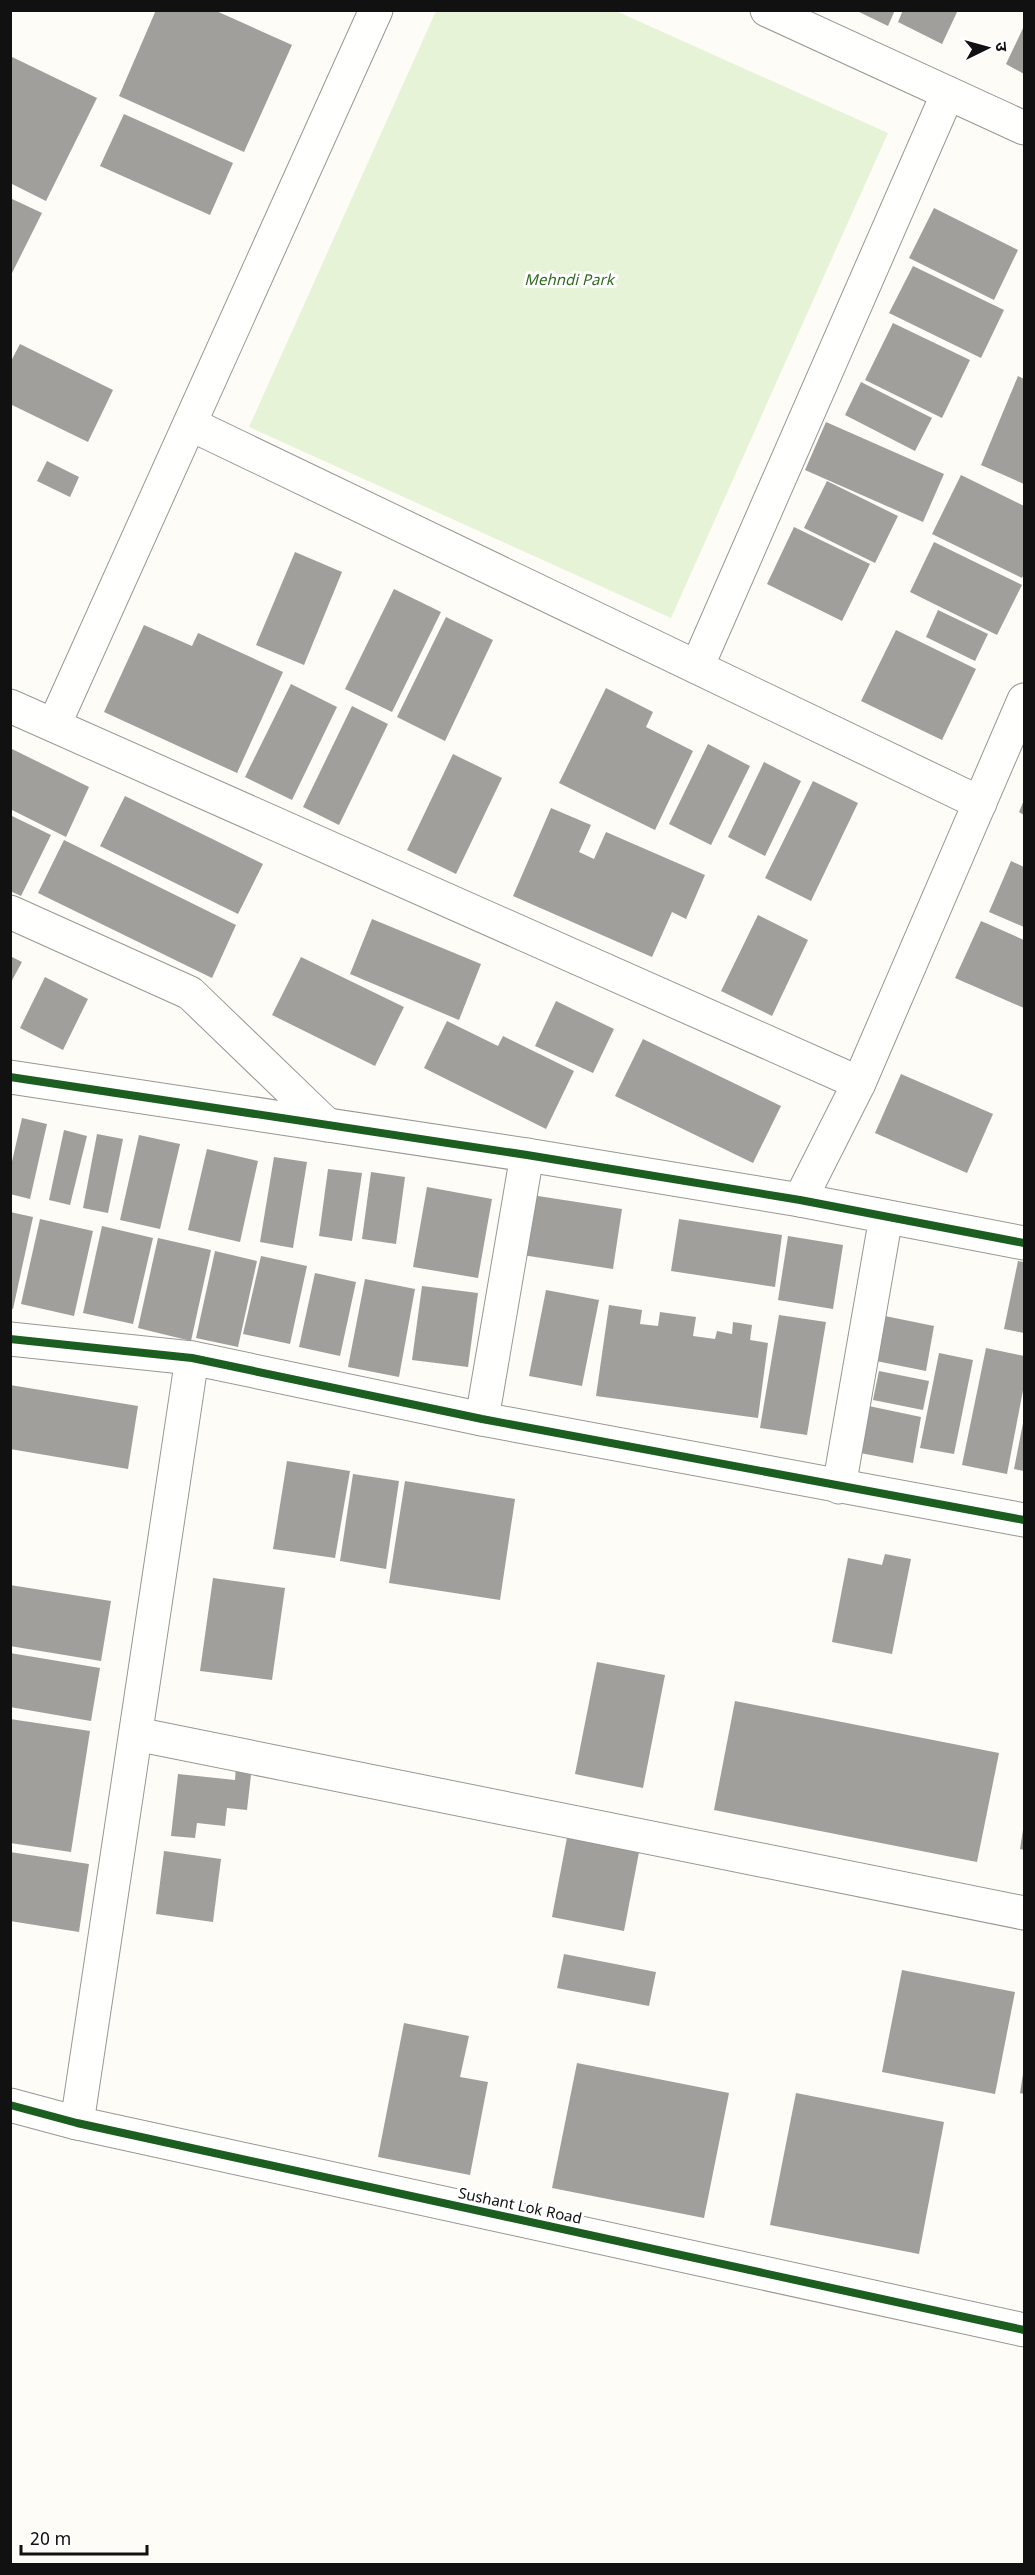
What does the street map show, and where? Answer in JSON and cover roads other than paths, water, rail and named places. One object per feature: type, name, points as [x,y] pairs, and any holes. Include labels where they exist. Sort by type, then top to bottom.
[{"type":"street","points":[[54,725],[376,10]]},
{"type":"street","points":[[768,10],[1024,128]]},
{"type":"street","points":[[697,667],[948,93]]},
{"type":"street","points":[[190,424],[980,803]]},
{"type":"street","points":[[800,1200],[859,1083],[1024,700]]},
{"type":"street","points":[[10,705],[859,1083]]},
{"type":"street","points":[[10,912],[190,993],[327,1125]]},
{"type":"street","points":[[10,1077],[527,1155],[800,1200],[1024,1243]]},
{"type":"street","points":[[482,1419],[527,1155]]},
{"type":"street","points":[[839,1487],[886,1217]]},
{"type":"street","points":[[10,1339],[192,1358],[482,1419],[1024,1520]]},
{"type":"street","points":[[77,2123],[192,1358]]},
{"type":"street","points":[[135,1734],[1024,1913]]},
{"type":"street","name":"Sushant Lok Road","points":[[10,2105],[77,2123],[1024,2330]]},
{"type":"park label","name":"Mehndi Park","points":[[569,280]]}]
